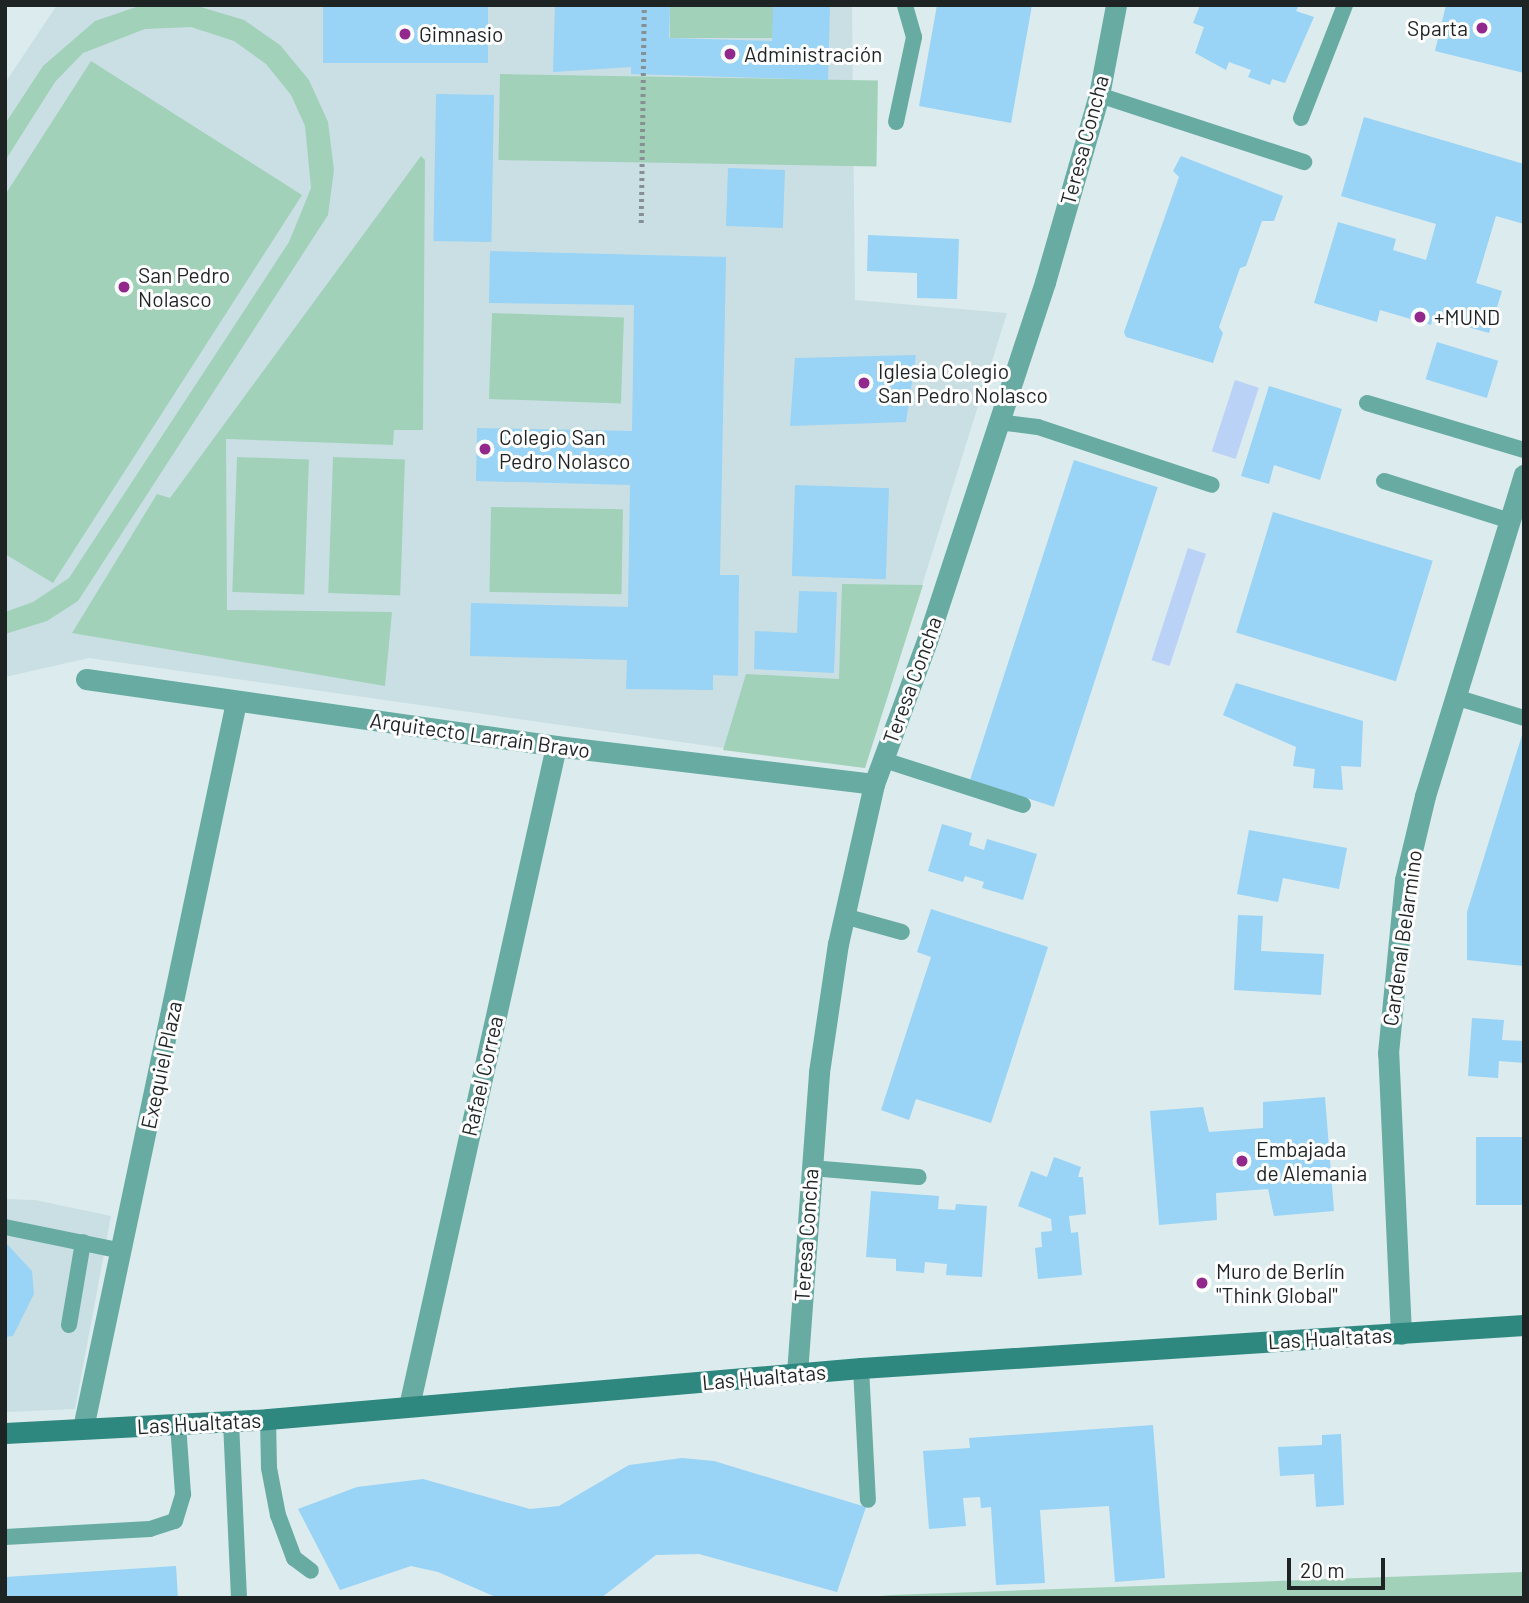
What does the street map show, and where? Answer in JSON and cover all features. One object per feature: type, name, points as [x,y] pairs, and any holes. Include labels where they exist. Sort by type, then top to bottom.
[{"type":"street","name":"Teresa Concha","points":[[797,1373],[819,1072],[844,916],[874,784],[998,422],[1099,95],[1116,5]]},
{"type":"street","name":"Cardenal Belarmino","points":[[1401,1334],[1388,1053],[1393,971],[1405,880],[1455,697],[1524,475]]},
{"type":"street","name":"Arquitecto Larraín Bravo","points":[[86,679],[556,746],[874,784]]},
{"type":"street","name":"Exequiel Plaza","points":[[83,1429],[236,702]]},
{"type":"street","name":"Rafael Correa","points":[[409,1406],[556,746]]},
{"type":"street","name":"Las Hualtatas","points":[[5,1433],[231,1422],[861,1368],[1524,1325]]},
{"type":"lane","points":[[895,122],[914,37],[905,5]]},
{"type":"lane","points":[[1301,118],[1345,5]]},
{"type":"lane","points":[[1099,95],[1304,162]]},
{"type":"lane","points":[[1367,403],[1524,450]]},
{"type":"lane","points":[[998,422],[1038,427],[1212,485]]},
{"type":"lane","points":[[1384,481],[1510,521]]},
{"type":"lane","points":[[1455,697],[1524,718]]},
{"type":"lane","points":[[884,760],[1023,805]]},
{"type":"lane","points":[[844,916],[902,932]]},
{"type":"lane","points":[[811,1168],[919,1177]]},
{"type":"lane","points":[[5,1227],[122,1251]]},
{"type":"lane","points":[[69,1325],[83,1242]]},
{"type":"lane","points":[[861,1368],[868,1500]]},
{"type":"lane","points":[[268,1419],[269,1468],[278,1515],[294,1558],[311,1572]]},
{"type":"lane","points":[[231,1422],[239,1598]]},
{"type":"lane","points":[[5,1537],[150,1529],[175,1521],[183,1494],[178,1424]]},
{"type":"path","points":[[641,223],[644,5]]},
{"type":"shaded area","name":"Colegio San Pedro Nolasco","points":[[57,5],[852,5],[855,300],[1007,313],[865,768],[89,658],[5,677],[5,83]]},
{"type":"shaded area","points":[[5,1199],[35,1200],[111,1216],[75,1409],[5,1412]]},
{"type":"green space","points":[[142,5],[194,5],[244,20],[280,45],[309,80],[328,122],[334,170],[328,215],[78,601],[47,621],[5,634],[5,612],[33,602],[69,578],[289,242],[311,188],[305,126],[291,95],[266,64],[234,41],[191,27],[145,29],[83,53],[55,82],[5,161],[5,124],[43,66],[95,21]]},
{"type":"green space","points":[[670,5],[773,5],[773,38],[670,38]]},
{"type":"green space","name":"San Pedro Nolasco","points":[[91,61],[302,195],[53,583],[5,554],[5,195]]},
{"type":"green space","points":[[500,74],[878,81],[876,167],[498,160]]},
{"type":"green space","points":[[421,156],[425,160],[423,430],[394,430],[393,445],[226,439],[227,610],[392,612],[385,686],[72,633],[157,494],[170,498]]},
{"type":"green space","points":[[492,313],[624,318],[621,404],[489,399]]},
{"type":"green space","points":[[237,457],[309,460],[304,594],[232,592]]},
{"type":"green space","points":[[333,457],[405,460],[400,595],[328,593]]},
{"type":"green space","points":[[491,507],[623,509],[621,594],[490,592]]},
{"type":"green space","points":[[842,584],[923,585],[865,768],[723,750],[746,674],[839,679]]},
{"type":"green space","points":[[1524,1572],[1524,1598],[855,1598],[892,1595]]},
{"type":"water","points":[[1235,380],[1259,388],[1236,459],[1212,451]]},
{"type":"water","points":[[1188,548],[1206,554],[1170,666],[1152,660]]},
{"type":"building","name":"Gimnasio","points":[[323,5],[488,5],[488,63],[323,63]]},
{"type":"building","name":"Administración","points":[[555,5],[670,5],[669,38],[772,41],[773,5],[830,5],[828,80],[631,74],[631,67],[553,72]]},
{"type":"building","points":[[937,5],[1032,5],[1011,123],[919,106]]},
{"type":"building","points":[[1200,5],[1299,5],[1296,11],[1314,17],[1285,83],[1272,79],[1270,85],[1248,77],[1251,70],[1229,62],[1226,70],[1195,53],[1204,27],[1193,23]]},
{"type":"building","name":"Sparta","points":[[1446,5],[1524,5],[1524,73],[1435,51]]},
{"type":"building","points":[[436,94],[494,95],[491,242],[433,241]]},
{"type":"building","points":[[1364,117],[1524,164],[1524,224],[1496,216],[1476,283],[1502,291],[1489,333],[1433,317],[1431,325],[1380,310],[1377,322],[1314,303],[1338,222],[1396,239],[1393,250],[1426,260],[1436,224],[1341,196]]},
{"type":"building","points":[[1181,156],[1283,196],[1274,221],[1262,221],[1246,266],[1240,268],[1219,327],[1223,333],[1213,363],[1126,337],[1124,332],[1179,177],[1173,171]]},
{"type":"building","points":[[728,168],[785,170],[783,228],[726,226]]},
{"type":"building","points":[[868,235],[959,239],[957,299],[917,298],[917,273],[867,271]]},
{"type":"building","points":[[490,251],[726,257],[720,575],[739,575],[738,676],[713,675],[713,690],[626,689],[627,660],[470,656],[471,603],[628,607],[630,485],[476,481],[477,428],[632,431],[634,305],[489,303]]},
{"type":"building","points":[[1437,342],[1498,361],[1487,398],[1426,379]]},
{"type":"building","points":[[916,355],[906,422],[790,426],[795,358]]},
{"type":"building","points":[[1269,386],[1342,409],[1320,480],[1274,465],[1269,484],[1241,476]]},
{"type":"building","points":[[1074,460],[1158,487],[1054,807],[970,780]]},
{"type":"building","points":[[795,485],[889,488],[886,579],[792,576]]},
{"type":"building","points":[[1273,512],[1433,561],[1396,681],[1236,632]]},
{"type":"building","points":[[799,591],[837,592],[834,673],[754,669],[755,631],[797,633]]},
{"type":"building","points":[[1236,683],[1363,721],[1361,767],[1341,766],[1343,790],[1313,788],[1315,769],[1293,766],[1296,747],[1223,715]]},
{"type":"building","points":[[1523,732],[1524,966],[1467,960],[1467,912]]},
{"type":"building","points":[[942,824],[972,833],[969,845],[984,850],[987,839],[1037,854],[1023,900],[982,888],[984,882],[965,876],[963,882],[928,871]]},
{"type":"building","points":[[1249,830],[1347,848],[1339,889],[1283,878],[1278,902],[1237,894]]},
{"type":"building","points":[[931,909],[1048,947],[991,1123],[916,1099],[909,1120],[881,1110],[931,957],[917,952]]},
{"type":"building","points":[[1238,915],[1263,916],[1261,951],[1324,954],[1321,995],[1234,990]]},
{"type":"building","points":[[1472,1018],[1504,1020],[1502,1040],[1524,1041],[1524,1063],[1499,1061],[1498,1078],[1468,1076]]},
{"type":"building","name":"Embajada de Alemania","points":[[1325,1097],[1334,1211],[1274,1216],[1268,1189],[1216,1193],[1217,1220],[1159,1225],[1150,1111],[1203,1107],[1209,1132],[1263,1128],[1263,1102]]},
{"type":"building","points":[[1476,1137],[1524,1137],[1524,1205],[1476,1205]]},
{"type":"building","points":[[1054,1157],[1081,1167],[1078,1177],[1083,1177],[1086,1214],[1069,1216],[1071,1233],[1078,1232],[1082,1275],[1038,1279],[1035,1248],[1042,1247],[1041,1232],[1052,1231],[1051,1219],[1018,1206],[1031,1171],[1047,1177]]},
{"type":"building","points":[[871,1191],[939,1196],[938,1209],[955,1210],[956,1204],[987,1206],[982,1277],[946,1275],[947,1264],[925,1262],[924,1273],[896,1271],[896,1259],[866,1257]]},
{"type":"building","points":[[5,1242],[32,1271],[34,1294],[13,1336],[5,1337]]},
{"type":"building","points":[[1153,1425],[1165,1578],[1115,1582],[1109,1506],[1040,1510],[1045,1583],[996,1585],[991,1507],[981,1508],[980,1497],[963,1498],[966,1526],[929,1529],[923,1451],[970,1448],[969,1438]]},
{"type":"building","points":[[1341,1434],[1344,1505],[1316,1507],[1314,1474],[1280,1476],[1278,1447],[1322,1445],[1322,1435]]},
{"type":"building","points":[[682,1458],[714,1461],[866,1507],[837,1592],[699,1554],[656,1555],[601,1598],[498,1598],[438,1572],[411,1566],[340,1590],[298,1509],[357,1487],[423,1479],[530,1509],[559,1506],[629,1465]]},
{"type":"building","points":[[176,1566],[178,1598],[5,1598],[5,1577]]},
{"type":"place","name":"Sparta","points":[[1482,28]]},
{"type":"place","name":"Gimnasio","points":[[405,34]]},
{"type":"place","name":"Administración","points":[[730,54]]},
{"type":"place","name":"San Pedro Nolasco","points":[[124,287]]},
{"type":"place","name":"+MUND","points":[[1420,317]]},
{"type":"place","name":"Iglesia Colegio San Pedro Nolasco","points":[[864,383]]},
{"type":"place","name":"Colegio San Pedro Nolasco","points":[[485,449]]},
{"type":"place","name":"Embajada de Alemania","points":[[1242,1161]]},
{"type":"place","name":"Muro de Berlín \"Think Global\"","points":[[1202,1283]]}]
